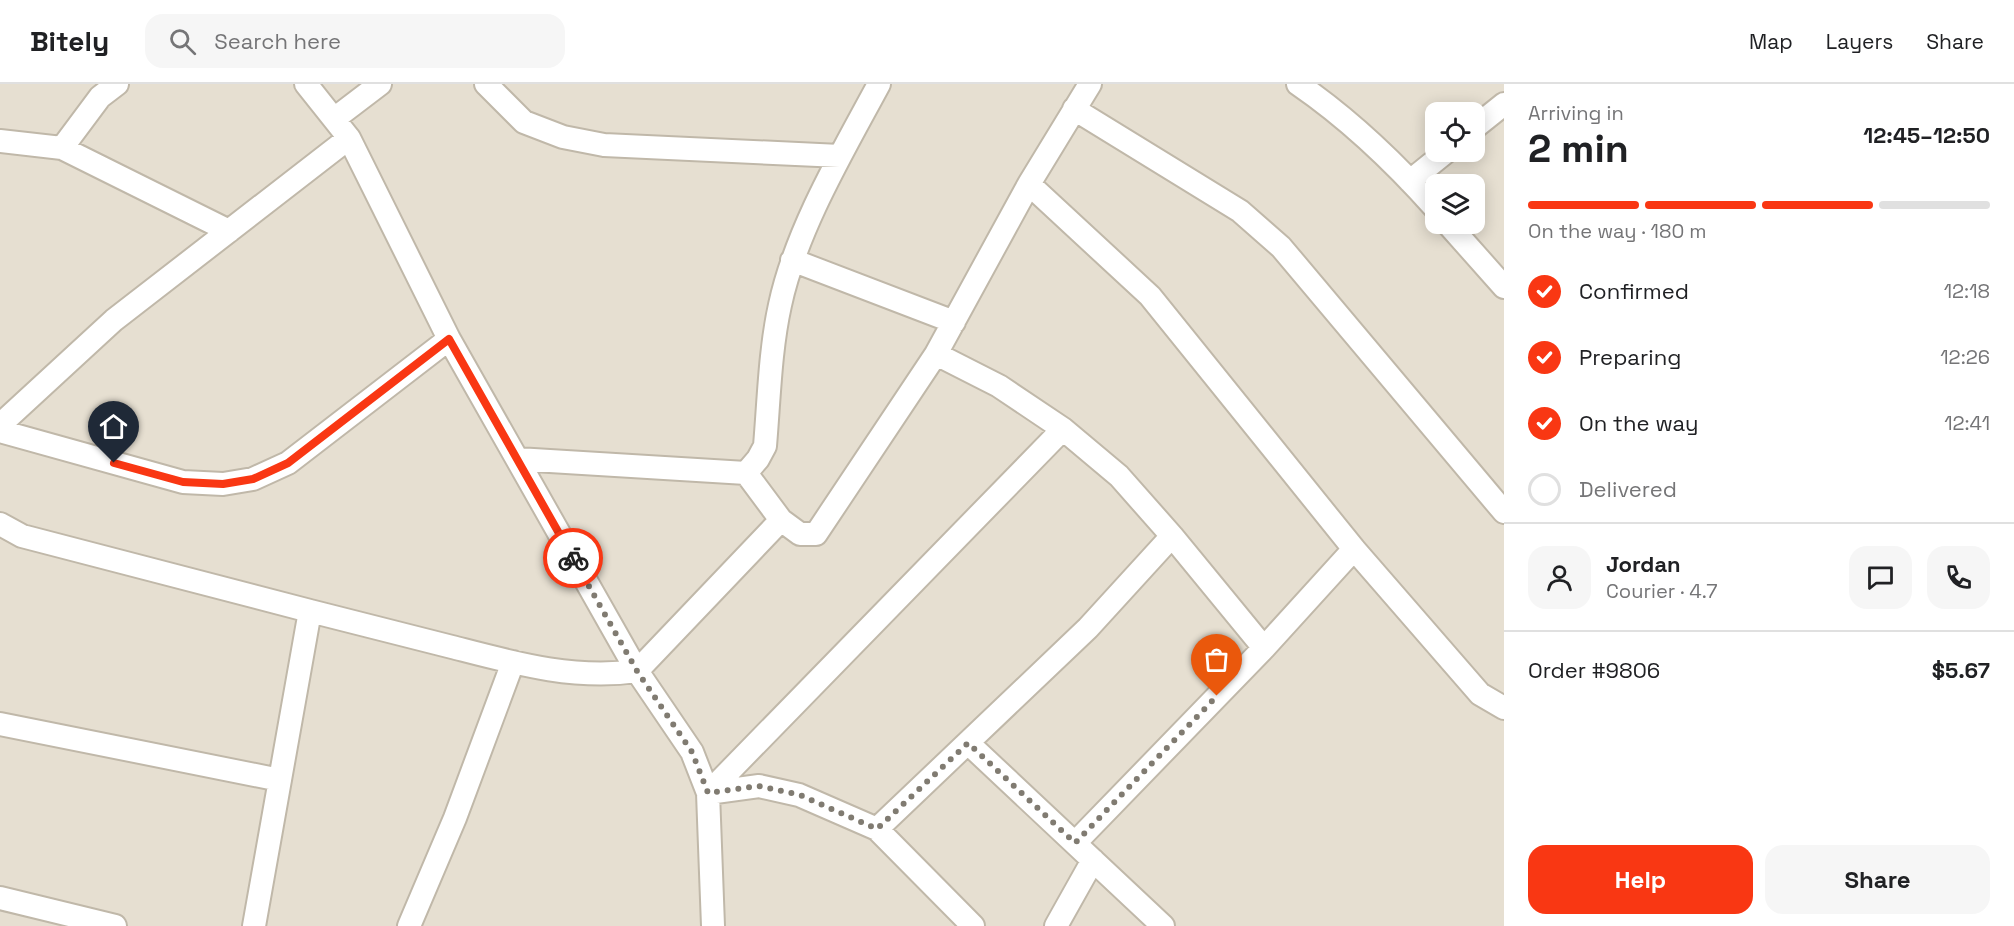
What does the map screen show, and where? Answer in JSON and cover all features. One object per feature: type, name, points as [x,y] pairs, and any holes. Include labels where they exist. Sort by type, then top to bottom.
[{"type":"street","points":[[62,148],[100,97],[117,84]]},
{"type":"street","points":[[306,84],[349,138],[449,339],[637,671],[692,752],[708,793],[713,926]]},
{"type":"street","points":[[334,119],[380,84]]},
{"type":"street","points":[[486,84],[524,122],[563,137],[604,145],[840,156]]},
{"type":"street","points":[[746,473],[765,446],[779,306],[792,260],[840,156],[879,84]]},
{"type":"street","points":[[517,459],[746,473],[781,520],[800,534],[816,534],[936,354],[1029,184],[1090,84]]},
{"type":"street","points":[[1298,84],[1328,104],[1425,198]]},
{"type":"street","points":[[1485,119],[1504,104]]},
{"type":"street","points":[[1074,109],[1240,211],[1281,247],[1504,512]]},
{"type":"street","points":[[0,425],[114,320],[349,138]]},
{"type":"street","points":[[0,141],[62,148],[229,231]]},
{"type":"street","points":[[1410,181],[1434,162]]},
{"type":"street","points":[[1029,184],[1150,296],[1354,549],[1480,694],[1504,708]]},
{"type":"street","points":[[1457,234],[1504,287]]},
{"type":"street","points":[[792,260],[954,322]]},
{"type":"street","points":[[0,431],[183,482],[223,484],[253,479],[288,463],[449,339]]},
{"type":"street","points":[[936,354],[999,386],[1063,429],[1119,476],[1172,536],[1264,648]]},
{"type":"street","points":[[708,793],[1063,429]]},
{"type":"street","points":[[0,524],[22,536],[513,662],[570,674],[606,675],[637,671],[781,520]]},
{"type":"street","points":[[877,829],[1088,628],[1172,536]]},
{"type":"street","points":[[1075,843],[1264,648],[1354,549]]},
{"type":"street","points":[[254,926],[310,610]]},
{"type":"street","points":[[409,926],[455,818],[513,662]]},
{"type":"street","points":[[0,724],[280,780]]},
{"type":"street","points":[[968,743],[1163,926]]},
{"type":"street","points":[[708,793],[759,786],[800,795],[877,829],[973,926]]},
{"type":"street","points":[[1056,926],[1093,860]]},
{"type":"street","points":[[0,898],[70,920],[116,926]]},
{"type":"shaded area","points":[[0,84],[1504,84],[1504,926],[0,926]]},
{"type":"way so far","points":[[573,558],[637,671],[692,752],[708,793],[759,786],[800,795],[877,829],[968,743],[1075,843],[1217,696]]},
{"type":"route","points":[[114,463],[183,482],[223,484],[253,479],[288,463],[449,339],[573,558]]}]
